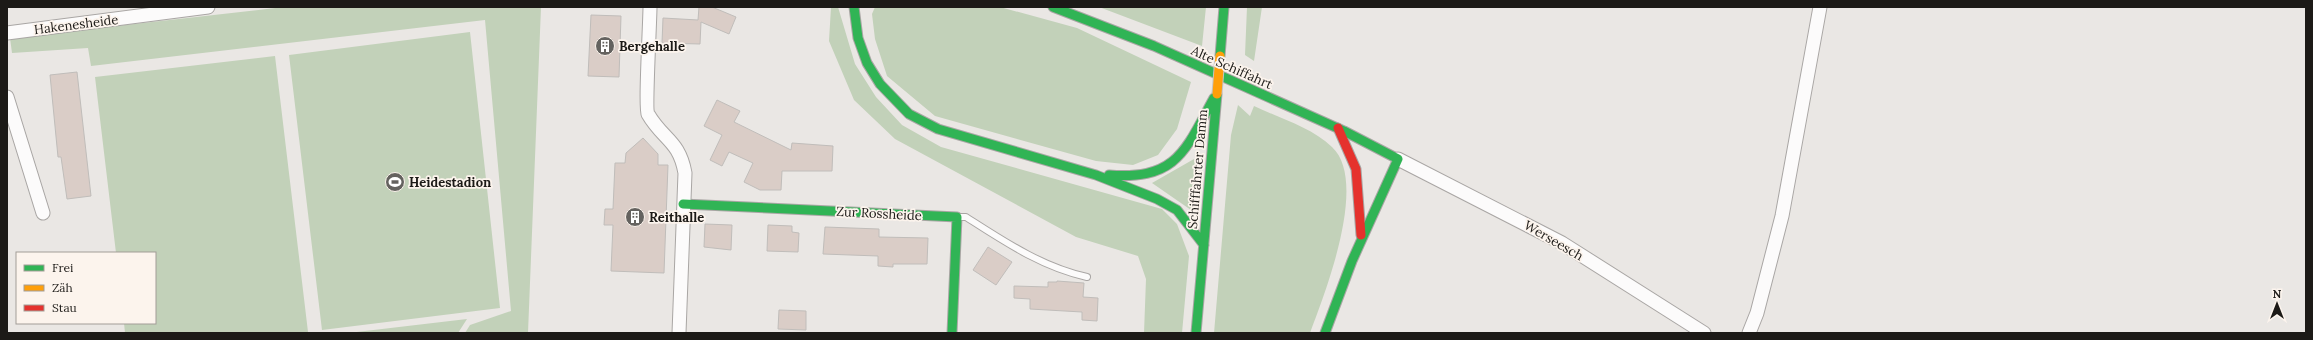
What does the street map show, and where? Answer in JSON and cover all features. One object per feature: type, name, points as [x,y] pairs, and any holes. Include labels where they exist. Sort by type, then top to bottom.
[{"type":"main road","points":[[854,7],[858,38],[867,63],[880,84],[909,114],[938,129],[1096,175],[1157,199],[1177,210],[1204,245]]},
{"type":"main road","name":"Alte Schiffahrt","points":[[1053,7],[1080,16],[1338,128],[1398,159]]},
{"type":"main road","name":"Schifffahrter Damm","points":[[1196,333],[1224,7]]},
{"type":"main road","points":[[1096,175],[1128,176],[1151,174],[1173,163],[1185,148],[1217,94]]},
{"type":"main road","points":[[1338,128],[1356,169],[1362,239]]},
{"type":"main road","points":[[1325,333],[1362,239],[1398,159]]},
{"type":"main road","name":"Zur Rossheide","points":[[683,204],[958,217]]},
{"type":"main road","points":[[952,333],[958,217]]},
{"type":"street","name":"Hakenesheide","points":[[7,33],[167,10],[208,7]]},
{"type":"street","points":[[650,7],[647,113],[661,132],[676,146],[682,159],[685,173],[679,333]]},
{"type":"street","points":[[1749,333],[1757,313],[1782,216],[1820,7]]},
{"type":"street","points":[[7,97],[43,213]]},
{"type":"street","name":"Werseesch","points":[[1398,159],[1562,243],[1704,333]]},
{"type":"lane","points":[[958,217],[966,217],[1020,251],[1065,272],[1087,277]]},
{"type":"green space","points":[[284,7],[541,7],[528,333],[465,333],[470,325],[511,311],[485,20],[91,66],[88,48],[12,53],[10,38]]},
{"type":"green space","points":[[831,7],[838,7],[855,64],[876,97],[902,125],[941,147],[1162,209],[1177,224],[1189,256],[1182,333],[1144,333],[1146,279],[1138,256],[1076,237],[895,139],[854,100],[829,41]]},
{"type":"green space","points":[[875,7],[1000,7],[1077,28],[1191,82],[1177,129],[1158,155],[1133,165],[1096,161],[935,116],[887,76],[875,39],[872,14]]},
{"type":"green space","points":[[1099,7],[1206,7],[1202,46]]},
{"type":"green space","points":[[1247,7],[1262,7],[1254,61],[1245,55]]},
{"type":"green space","name":"Heidestadion","points":[[470,32],[500,308],[322,330],[289,55]]},
{"type":"green space","points":[[275,56],[308,332],[125,333],[124,324],[156,324],[156,252],[116,252],[95,77]]},
{"type":"green space","points":[[1238,105],[1250,116],[1254,106],[1305,128],[1332,147],[1342,163],[1346,185],[1345,210],[1340,238],[1325,292],[1310,333],[1214,333],[1231,135]]},
{"type":"green space","points":[[1194,159],[1196,161],[1193,208],[1191,210],[1152,183]]},
{"type":"green space","points":[[467,319],[458,333],[348,333]]},
{"type":"building","points":[[699,7],[712,7],[736,17],[729,34],[701,22],[700,44],[662,43],[663,18],[698,20]]},
{"type":"building","name":"Bergehalle","points":[[591,15],[621,16],[619,77],[588,76]]},
{"type":"building","points":[[77,72],[91,196],[67,199],[61,157],[58,157],[50,75]]},
{"type":"building","points":[[717,100],[740,111],[734,122],[791,150],[792,143],[833,146],[832,171],[782,171],[781,190],[760,190],[744,182],[753,163],[729,152],[722,166],[710,160],[722,135],[704,126]]},
{"type":"building","name":"Reithalle","points":[[643,138],[658,154],[658,165],[668,165],[664,273],[611,271],[613,225],[604,225],[605,209],[613,209],[615,163],[625,163],[626,153]]},
{"type":"building","points":[[705,224],[732,225],[731,250],[704,247]]},
{"type":"building","points":[[768,225],[792,226],[792,232],[799,233],[798,252],[767,251]]},
{"type":"building","points":[[825,227],[879,229],[879,237],[928,238],[927,264],[893,264],[893,267],[878,266],[878,256],[823,254]]},
{"type":"building","points":[[988,247],[1012,262],[996,285],[973,270]]},
{"type":"building","points":[[1057,281],[1084,283],[1083,297],[1098,298],[1097,321],[1082,320],[1082,312],[1030,309],[1030,299],[1014,298],[1014,286],[1048,287],[1048,282]]},
{"type":"building","points":[[779,310],[806,311],[806,330],[778,329]]},
{"type":"traffic: fast","points":[[854,7],[858,38],[867,63],[880,84],[909,114],[938,129],[1096,175],[1157,199],[1177,210],[1204,245]]},
{"type":"traffic: fast","points":[[1053,7],[1154,46],[1344,131],[1398,159]]},
{"type":"traffic: fast","points":[[1220,56],[1224,7]]},
{"type":"traffic: fast","points":[[1196,333],[1217,94]]},
{"type":"traffic: fast","points":[[1109,175],[1150,173],[1164,167],[1176,158],[1186,147],[1214,98]]},
{"type":"traffic: fast","points":[[1325,333],[1352,261],[1398,159]]},
{"type":"traffic: fast","points":[[683,204],[957,217],[952,333]]},
{"type":"traffic: jam","points":[[1338,128],[1356,169],[1361,235]]},
{"type":"traffic: slow","points":[[1217,94],[1220,56]]},
{"type":"place","name":"Bergehalle","points":[[605,46]]},
{"type":"place","name":"Heidestadion","points":[[395,182]]},
{"type":"place","name":"Reithalle","points":[[635,217]]}]
